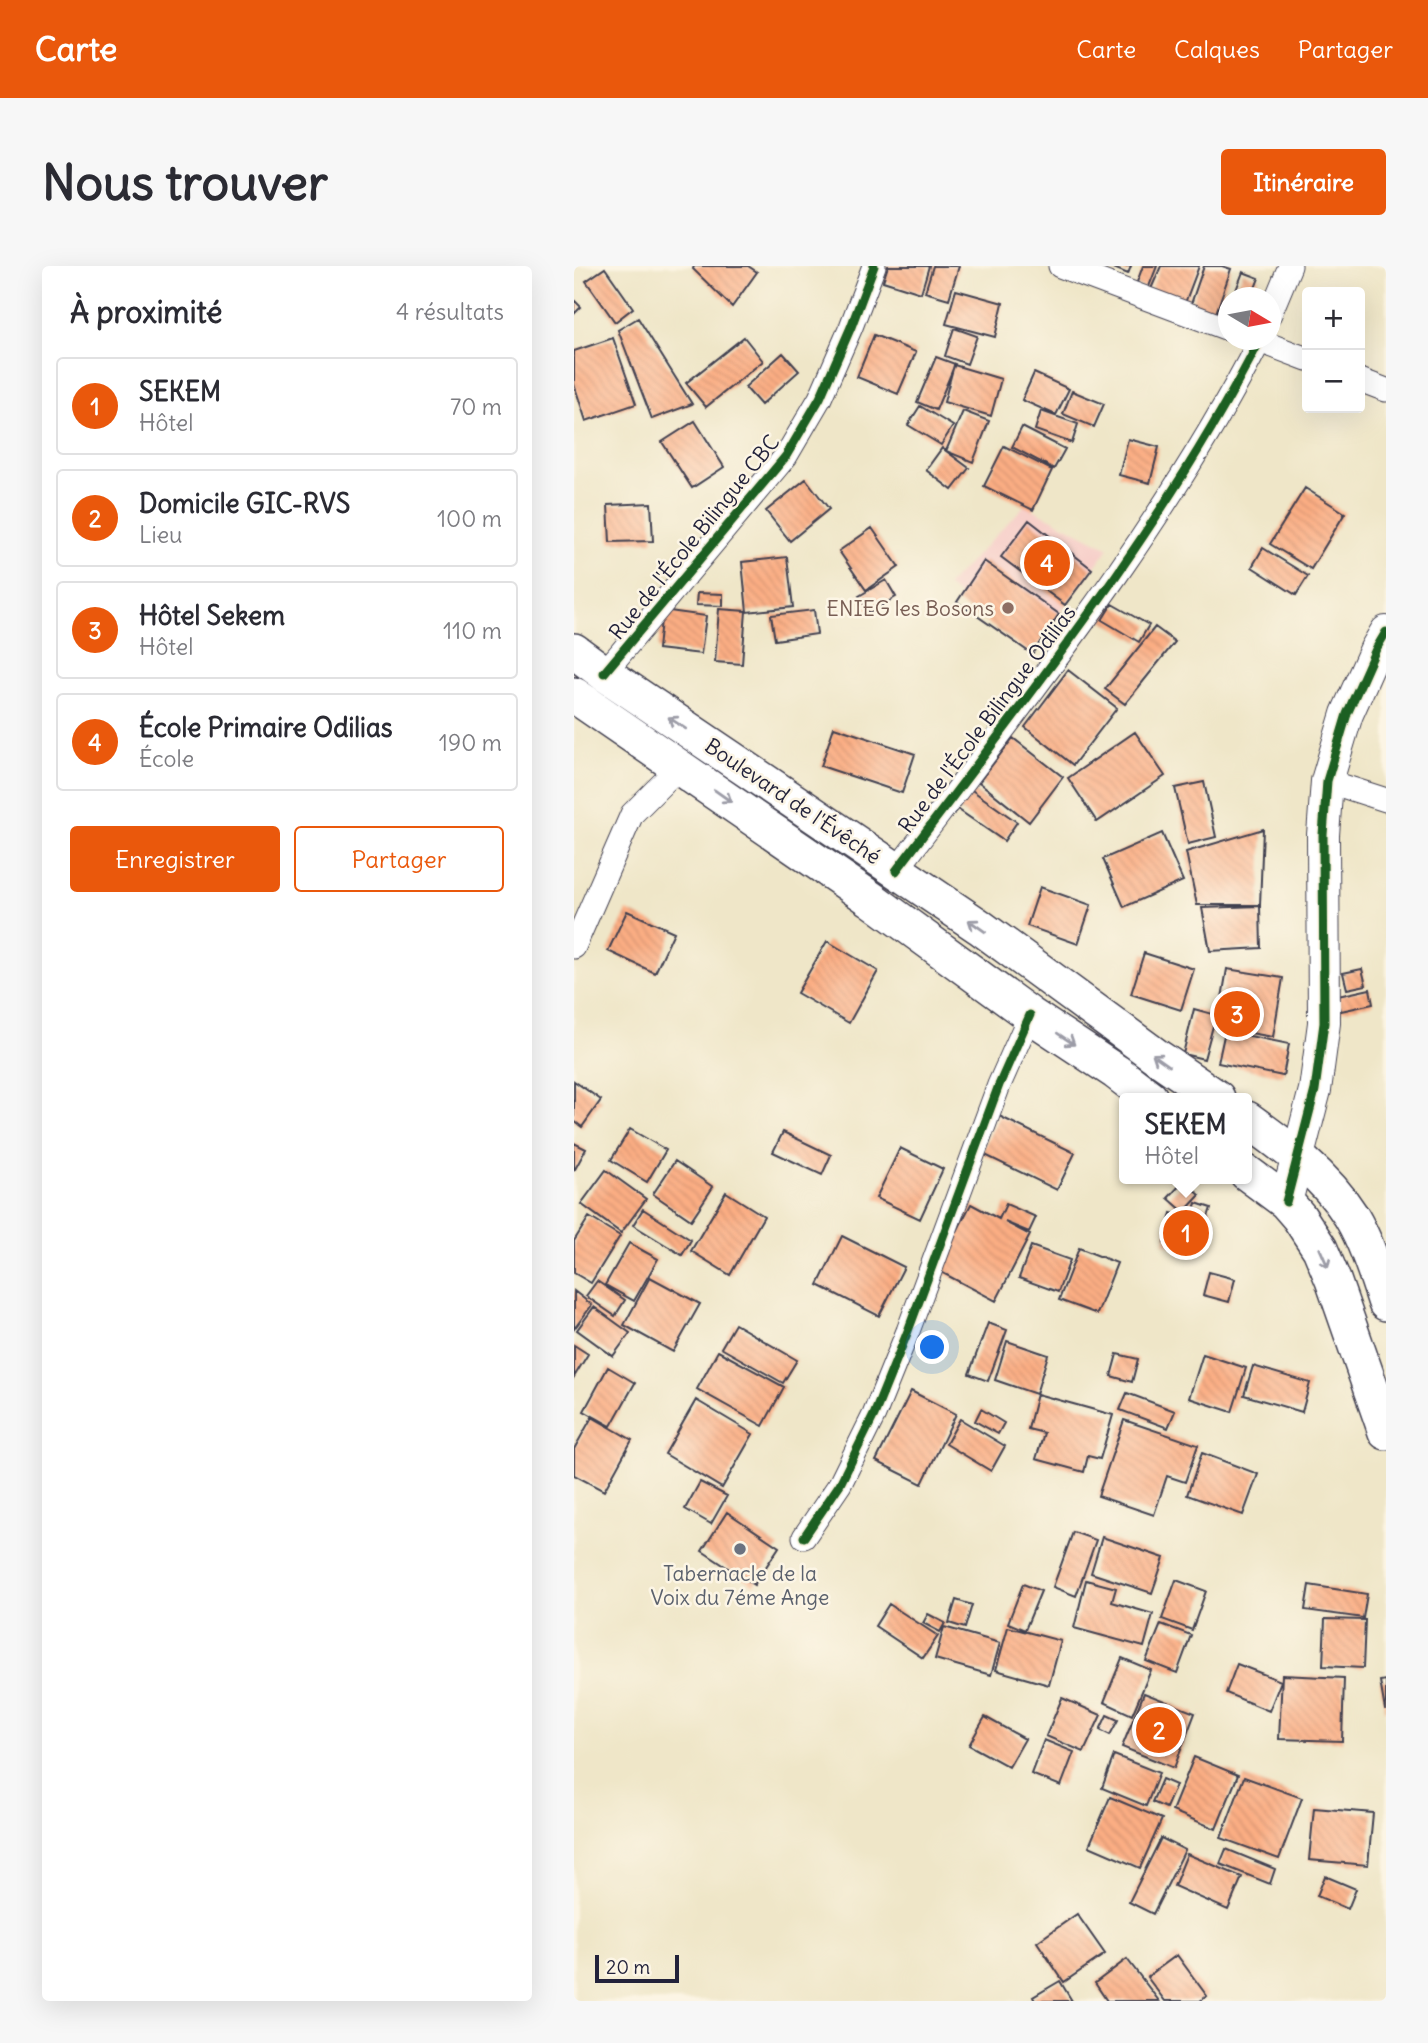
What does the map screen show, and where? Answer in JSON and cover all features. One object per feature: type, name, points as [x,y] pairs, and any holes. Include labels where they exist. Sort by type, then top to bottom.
[{"type":"main road","name":"Boulevard de l'Évêché","points":[[574,651],[980,927],[1210,1093]]},
{"type":"main road","name":"Boulevard de l'Évêché","points":[[574,695],[871,899],[1030,1015],[1143,1093]]},
{"type":"main road","points":[[1252,1123],[1298,1156],[1322,1180],[1350,1216],[1369,1254],[1386,1303]]},
{"type":"main road","points":[[1252,1177],[1286,1202],[1299,1217],[1325,1259],[1386,1432]]},
{"type":"street","name":"Rue de l'École Bilingue CBC","points":[[604,673],[786,456],[820,398],[874,266]]},
{"type":"street","points":[[1060,266],[1218,325]]},
{"type":"street","points":[[1281,288],[1290,266]]},
{"type":"street","points":[[1281,349],[1302,357]]},
{"type":"street","name":"Rue de l'École Bilingue Odilias","points":[[896,871],[1057,656],[1184,476],[1253,350]]},
{"type":"street","points":[[1365,382],[1386,390]]},
{"type":"street","points":[[1286,1202],[1315,1090],[1324,1023],[1323,835],[1327,781],[1347,714],[1386,632]]},
{"type":"street","points":[[574,947],[632,814],[680,766]]},
{"type":"street","points":[[1327,781],[1386,800]]},
{"type":"street","points":[[804,1537],[840,1484],[874,1415],[999,1085],[1030,1015]]},
{"type":"shaded area","points":[[1025,505],[1109,548],[1030,651],[947,586]]},
{"type":"building","points":[[694,266],[748,266],[757,272],[732,307],[693,269]]},
{"type":"building","points":[[888,266],[929,266],[921,293],[883,281]]},
{"type":"building","points":[[933,266],[959,266],[949,299],[925,292]]},
{"type":"building","points":[[1109,266],[1131,266],[1128,274]]},
{"type":"building","points":[[1143,266],[1157,266],[1148,289],[1136,285]]},
{"type":"building","points":[[1161,266],[1199,266],[1185,303],[1151,289]]},
{"type":"building","points":[[1204,266],[1231,269],[1225,287],[1218,287],[1218,307],[1214,319],[1189,310]]},
{"type":"building","points":[[605,268],[633,308],[615,322],[586,281]]},
{"type":"building","points":[[1243,272],[1259,278],[1255,287],[1237,287]]},
{"type":"building","points":[[956,290],[1003,303],[995,337],[946,324]]},
{"type":"building","points":[[574,300],[581,307],[574,314]]},
{"type":"building","points":[[638,318],[692,404],[652,419],[618,330]]},
{"type":"building","points":[[954,328],[977,336],[967,364],[945,356]]},
{"type":"building","points":[[874,335],[916,352],[898,394],[857,377]]},
{"type":"building","points":[[744,337],[763,361],[706,407],[686,383]]},
{"type":"building","points":[[613,338],[636,404],[586,421],[574,384],[574,351]]},
{"type":"building","points":[[783,353],[799,371],[761,405],[745,387]]},
{"type":"building","points":[[936,357],[955,364],[936,410],[917,402]]},
{"type":"building","points":[[954,365],[1001,379],[991,416],[944,402]]},
{"type":"building","points":[[1034,373],[1069,389],[1056,415],[1022,400]]},
{"type":"building","points":[[1072,391],[1104,404],[1094,427],[1063,414]]},
{"type":"building","points":[[920,406],[953,426],[941,445],[908,425]]},
{"type":"building","points":[[963,411],[989,421],[973,462],[946,451]]},
{"type":"building","points":[[1041,411],[1078,424],[1072,443],[1035,430]]},
{"type":"building","points":[[695,421],[724,467],[692,488],[662,442]]},
{"type":"building","points":[[1022,427],[1065,449],[1054,469],[1012,447]]},
{"type":"building","points":[[1128,439],[1159,447],[1150,483],[1119,475]]},
{"type":"building","points":[[1004,446],[1052,470],[1033,510],[984,486]]},
{"type":"building","points":[[942,448],[969,468],[952,490],[926,470]]},
{"type":"building","points":[[806,479],[829,509],[790,541],[766,511]]},
{"type":"building","points":[[1305,488],[1345,513],[1311,569],[1270,544]]},
{"type":"building","points":[[651,503],[653,541],[610,542],[608,505]]},
{"type":"building","points":[[1029,520],[1092,569],[1065,605],[1001,557]]},
{"type":"building","points":[[872,528],[899,567],[866,590],[839,551]]},
{"type":"building","points":[[1263,548],[1308,576],[1296,595],[1252,567]]},
{"type":"building","points":[[787,557],[793,607],[747,612],[742,562]]},
{"type":"building","name":"ENIEG les Bosons","points":[[984,561],[1059,614],[1032,654],[957,602]]},
{"type":"building","points":[[886,580],[896,597],[869,613],[859,596]]},
{"type":"building","points":[[697,593],[723,594],[723,606],[696,605]]},
{"type":"building","points":[[1112,604],[1149,625],[1139,642],[1102,620]]},
{"type":"building","points":[[719,609],[746,611],[742,664],[715,662]]},
{"type":"building","points":[[662,610],[706,616],[701,654],[658,649]]},
{"type":"building","points":[[814,610],[817,634],[775,640],[771,615]]},
{"type":"building","points":[[1155,627],[1175,642],[1125,704],[1105,689]]},
{"type":"building","points":[[1068,670],[1117,708],[1073,765],[1025,727]]},
{"type":"building","points":[[834,727],[915,754],[902,793],[821,766]]},
{"type":"building","points":[[1135,732],[1165,776],[1097,822],[1068,778]]},
{"type":"building","points":[[1013,738],[1063,777],[1029,822],[979,782]]},
{"type":"building","points":[[1204,782],[1216,837],[1188,844],[1175,788]]},
{"type":"building","points":[[966,786],[1017,822],[1004,841],[953,806]]},
{"type":"building","points":[[1263,829],[1260,905],[1197,905],[1186,852]]},
{"type":"building","points":[[1162,833],[1183,881],[1124,907],[1103,859]]},
{"type":"building","points":[[1040,887],[1091,905],[1078,944],[1027,926]]},
{"type":"building","points":[[1260,906],[1261,948],[1210,951],[1202,908]]},
{"type":"building","points":[[627,911],[674,932],[655,973],[608,951]]},
{"type":"building","points":[[827,941],[878,971],[849,1023],[797,993]]},
{"type":"building","points":[[1144,953],[1194,969],[1181,1010],[1131,994]]},
{"type":"building","points":[[1227,969],[1283,978],[1273,1037],[1217,1027]]},
{"type":"building","points":[[1362,969],[1366,985],[1347,989],[1343,973]]},
{"type":"building","points":[[1370,989],[1373,1004],[1341,1011],[1338,996]]},
{"type":"building","points":[[1194,1009],[1216,1015],[1204,1059],[1183,1054]]},
{"type":"building","points":[[1225,1031],[1289,1044],[1283,1076],[1218,1063]]},
{"type":"building","points":[[574,1081],[601,1100],[582,1127],[574,1121]]},
{"type":"building","points":[[999,1116],[1075,1153],[1057,1190],[981,1153]]},
{"type":"building","points":[[630,1129],[666,1150],[647,1182],[611,1160]]},
{"type":"building","points":[[783,1132],[831,1155],[822,1175],[773,1152]]},
{"type":"building","points":[[574,1143],[586,1149],[574,1171]]},
{"type":"building","points":[[900,1148],[943,1169],[920,1219],[876,1198]]},
{"type":"building","points":[[675,1161],[713,1187],[691,1220],[653,1194]]},
{"type":"building","points":[[606,1170],[646,1199],[621,1233],[581,1204]]},
{"type":"building","points":[[1181,1184],[1187,1184],[1200,1195],[1184,1212],[1168,1198]]},
{"type":"building","points":[[726,1192],[764,1216],[730,1275],[691,1251]]},
{"type":"building","points":[[1196,1203],[1211,1208],[1207,1220],[1192,1215]]},
{"type":"building","points":[[971,1204],[999,1219],[1006,1204],[1036,1217],[1029,1232],[1005,1222],[1030,1235],[996,1301],[937,1270]]},
{"type":"building","points":[[643,1209],[691,1240],[682,1255],[633,1225]]},
{"type":"building","points":[[1171,1213],[1209,1223],[1201,1253],[1164,1243]]},
{"type":"building","points":[[589,1217],[620,1236],[591,1283],[574,1273],[574,1241]]},
{"type":"building","points":[[842,1236],[904,1267],[879,1316],[818,1285]]},
{"type":"building","points":[[629,1243],[658,1259],[634,1301],[605,1285]]},
{"type":"building","points":[[1031,1246],[1070,1260],[1058,1292],[1019,1278]]},
{"type":"building","points":[[1079,1248],[1117,1263],[1097,1314],[1059,1300]]},
{"type":"building","points":[[1209,1272],[1235,1279],[1229,1302],[1203,1295]]},
{"type":"building","points":[[650,1277],[700,1304],[673,1352],[624,1325]]},
{"type":"building","points":[[597,1281],[625,1300],[615,1316],[586,1296]]},
{"type":"building","points":[[574,1291],[592,1305],[574,1329]]},
{"type":"building","points":[[594,1307],[630,1333],[613,1356],[577,1330]]},
{"type":"building","points":[[988,1323],[1007,1330],[988,1381],[969,1374]]},
{"type":"building","points":[[735,1324],[797,1360],[783,1383],[721,1348]]},
{"type":"building","points":[[1007,1341],[1048,1355],[1036,1394],[995,1380]]},
{"type":"building","points":[[574,1345],[588,1354],[574,1377]]},
{"type":"building","points":[[718,1351],[784,1387],[763,1426],[697,1389]]},
{"type":"building","points":[[1117,1354],[1138,1359],[1132,1382],[1111,1376]]},
{"type":"building","points":[[1203,1354],[1246,1368],[1232,1412],[1189,1398]]},
{"type":"building","points":[[1253,1366],[1310,1383],[1302,1412],[1244,1395]]},
{"type":"building","points":[[608,1367],[635,1383],[611,1426],[584,1411]]},
{"type":"building","points":[[911,1391],[956,1414],[922,1484],[876,1461]]},
{"type":"building","points":[[1127,1393],[1175,1411],[1168,1428],[1120,1410]]},
{"type":"building","points":[[1037,1394],[1113,1415],[1100,1459],[1088,1456],[1084,1472],[1036,1459],[1044,1433],[1028,1429]]},
{"type":"building","points":[[696,1400],[753,1434],[722,1488],[665,1454]]},
{"type":"building","points":[[981,1409],[1004,1423],[998,1434],[975,1421]]},
{"type":"building","points":[[592,1417],[632,1440],[604,1491],[574,1475],[574,1449]]},
{"type":"building","points":[[960,1419],[1005,1446],[991,1471],[946,1444]]},
{"type":"building","points":[[1124,1420],[1198,1445],[1185,1482],[1167,1476],[1154,1515],[1098,1496]]},
{"type":"building","points":[[1202,1453],[1258,1474],[1243,1515],[1187,1495]]},
{"type":"building","points":[[700,1482],[727,1496],[711,1524],[685,1509]]},
{"type":"building","name":"Tabernacle de la Voix du 7éme Ange","points":[[727,1512],[779,1547],[754,1585],[702,1551]]},
{"type":"building","points":[[1073,1532],[1096,1540],[1076,1596],[1053,1587]]},
{"type":"building","points":[[1102,1537],[1164,1558],[1152,1593],[1091,1573]]},
{"type":"building","points":[[1086,1580],[1116,1588],[1112,1602],[1153,1614],[1144,1647],[1074,1628]]},
{"type":"building","points":[[1176,1580],[1206,1591],[1192,1630],[1162,1619]]},
{"type":"building","points":[[1023,1584],[1041,1591],[1025,1630],[1008,1623]]},
{"type":"building","points":[[1309,1585],[1367,1594],[1363,1618],[1305,1610]]},
{"type":"building","points":[[956,1600],[972,1605],[965,1628],[949,1623]]},
{"type":"building","points":[[889,1604],[938,1636],[923,1658],[875,1626]]},
{"type":"building","points":[[928,1614],[945,1623],[940,1632],[923,1623]]},
{"type":"building","points":[[1325,1619],[1365,1620],[1363,1668],[1323,1666]]},
{"type":"building","points":[[1161,1624],[1191,1635],[1177,1673],[1146,1661]]},
{"type":"building","points":[[944,1627],[1000,1643],[991,1675],[935,1659]]},
{"type":"building","points":[[1008,1627],[1061,1641],[1049,1685],[996,1670]]},
{"type":"building","points":[[1122,1658],[1151,1670],[1132,1715],[1104,1702]]},
{"type":"building","points":[[1237,1664],[1281,1681],[1269,1711],[1226,1693]]},
{"type":"building","points":[[1282,1675],[1344,1678],[1342,1741],[1279,1739]]},
{"type":"building","points":[[1386,1680],[1386,1710],[1385,1710],[1380,1681]]},
{"type":"building","points":[[1144,1693],[1195,1713],[1174,1768],[1122,1747]]},
{"type":"building","points":[[1062,1698],[1101,1715],[1084,1752],[1046,1736]]},
{"type":"building","points":[[1107,1715],[1118,1720],[1110,1735],[1100,1730]]},
{"type":"building","points":[[985,1717],[1025,1739],[1009,1767],[969,1745]]},
{"type":"building","points":[[1044,1740],[1074,1752],[1061,1786],[1031,1774]]},
{"type":"building","points":[[1114,1755],[1159,1773],[1146,1806],[1102,1788]]},
{"type":"building","points":[[1194,1757],[1238,1775],[1216,1829],[1172,1811]]},
{"type":"building","points":[[1244,1777],[1302,1798],[1279,1859],[1221,1838]]},
{"type":"building","points":[[1162,1779],[1176,1785],[1166,1808],[1152,1802]]},
{"type":"building","points":[[1110,1797],[1162,1819],[1140,1868],[1089,1846]]},
{"type":"building","points":[[1314,1808],[1373,1813],[1368,1865],[1309,1860]]},
{"type":"building","points":[[1161,1838],[1185,1850],[1153,1914],[1129,1902]]},
{"type":"building","points":[[1226,1849],[1275,1869],[1270,1884],[1220,1864]]},
{"type":"building","points":[[1187,1854],[1242,1877],[1228,1910],[1174,1886]]},
{"type":"building","points":[[1325,1876],[1356,1889],[1348,1909],[1317,1896]]},
{"type":"building","points":[[1077,1914],[1105,1954],[1064,1982],[1037,1942]]},
{"type":"building","points":[[1177,1955],[1207,1996],[1200,2001],[1165,2001],[1147,1977]]},
{"type":"building","points":[[1127,1959],[1159,2001],[1107,2001],[1095,1983]]},
{"type":"building","points":[[1060,1981],[1072,2001],[1035,2001],[1033,1997]]},
{"type":"cycle path","points":[[604,673],[786,456],[820,398],[874,266]]},
{"type":"cycle path","points":[[896,871],[1042,678],[1136,547],[1222,411],[1255,350]]},
{"type":"cycle path","points":[[1286,1202],[1315,1090],[1324,1023],[1323,835],[1327,781],[1347,714],[1386,632]]},
{"type":"cycle path","points":[[804,1537],[840,1484],[874,1415],[999,1085],[1030,1015]]},
{"type":"place","name":"École Primaire Odilias","points":[[1047,563]]},
{"type":"place","name":"ENIEG les Bosons","points":[[1008,608]]},
{"type":"place","name":"Hôtel Sekem","points":[[1237,1014]]},
{"type":"place","name":"SEKEM","points":[[1186,1233]]},
{"type":"place","name":"Tabernacle de la Voix du 7éme Ange","points":[[740,1549]]},
{"type":"place","name":"Domicile GIC-RVS","points":[[1159,1730]]}]
